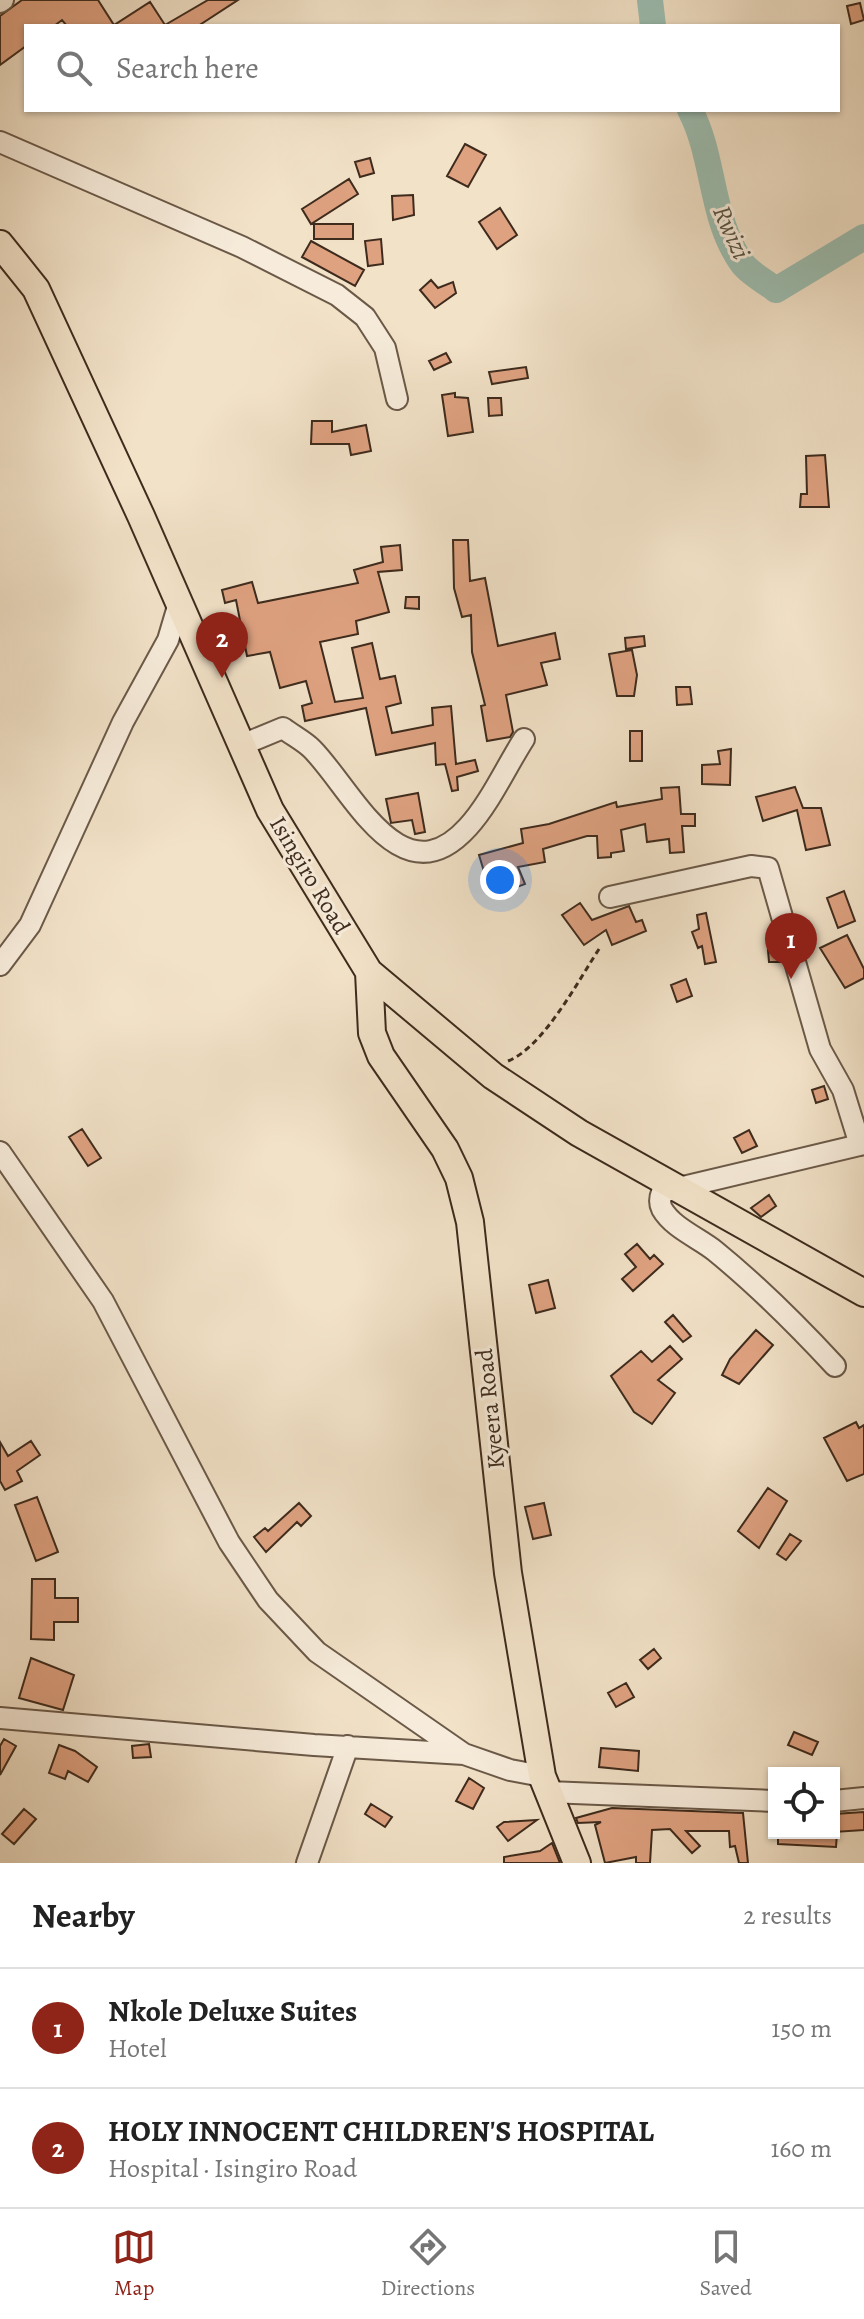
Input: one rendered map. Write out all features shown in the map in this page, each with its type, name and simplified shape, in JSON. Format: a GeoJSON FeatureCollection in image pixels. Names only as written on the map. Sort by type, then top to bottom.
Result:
{"type":"FeatureCollection","features":[{"type":"Feature","properties":{"kind":"main road","name":"Isingiro Road"},"geometry":{"type":"LineString","coordinates":[[0,244],[36,289],[291,847],[369,972],[485,1070],[579,1133],[864,1293]]}},
{"type":"Feature","properties":{"kind":"main road","name":"Kyeera Road"},"geometry":{"type":"LineString","coordinates":[[369,972],[372,1033],[381,1056],[445,1149],[459,1178],[470,1222],[508,1573],[545,1784],[577,1863]]}},
{"type":"Feature","properties":{"kind":"street"},"geometry":{"type":"LineString","coordinates":[[0,142],[242,247],[337,295],[365,317],[385,348],[397,399]]}},
{"type":"Feature","properties":{"kind":"street"},"geometry":{"type":"LineString","coordinates":[[0,965],[30,925],[123,722],[168,640],[179,603]]}},
{"type":"Feature","properties":{"kind":"street"},"geometry":{"type":"LineString","coordinates":[[242,745],[283,728],[312,748],[374,826],[395,846],[415,850],[439,848],[468,828],[524,739]]}},
{"type":"Feature","properties":{"kind":"street"},"geometry":{"type":"LineString","coordinates":[[610,897],[751,866],[768,868],[820,1049],[843,1090],[862,1144],[681,1190],[662,1192],[662,1209],[785,1312],[835,1366]]}},
{"type":"Feature","properties":{"kind":"street"},"geometry":{"type":"LineString","coordinates":[[0,1152],[103,1301],[229,1542],[268,1600],[317,1652],[464,1754]]}},
{"type":"Feature","properties":{"kind":"street"},"geometry":{"type":"LineString","coordinates":[[0,1718],[464,1754],[545,1784],[768,1801]]}},
{"type":"Feature","properties":{"kind":"street"},"geometry":{"type":"LineString","coordinates":[[307,1863],[348,1746]]}},
{"type":"Feature","properties":{"kind":"street"},"geometry":{"type":"LineString","coordinates":[[840,1800],[864,1798]]}},
{"type":"Feature","properties":{"kind":"path"},"geometry":{"type":"LineString","coordinates":[[485,1070],[518,1057],[552,1020],[601,946]]}},
{"type":"Feature","properties":{"kind":"building"},"geometry":{"type":"Polygon","coordinates":[[[22,0],[98,0],[113,24],[65,24],[62,20],[57,24],[24,24],[24,47],[0,65],[0,16],[22,0]]]}},
{"type":"Feature","properties":{"kind":"building"},"geometry":{"type":"Polygon","coordinates":[[[208,0],[238,0],[201,24],[167,24],[208,0]]]}},
{"type":"Feature","properties":{"kind":"building"},"geometry":{"type":"Polygon","coordinates":[[[150,2],[164,24],[116,24],[150,2]]]}},
{"type":"Feature","properties":{"kind":"building"},"geometry":{"type":"Polygon","coordinates":[[[860,3],[864,20],[851,24],[847,6],[860,3]]]}},
{"type":"Feature","properties":{"kind":"building"},"geometry":{"type":"Polygon","coordinates":[[[465,144],[486,155],[468,187],[447,176],[465,144]]]}},
{"type":"Feature","properties":{"kind":"building"},"geometry":{"type":"Polygon","coordinates":[[[370,158],[374,173],[360,177],[355,162],[370,158]]]}},
{"type":"Feature","properties":{"kind":"building"},"geometry":{"type":"Polygon","coordinates":[[[349,179],[358,194],[311,224],[302,209],[349,179]]]}},
{"type":"Feature","properties":{"kind":"building"},"geometry":{"type":"Polygon","coordinates":[[[413,195],[414,215],[393,220],[392,196],[413,195]]]}},
{"type":"Feature","properties":{"kind":"building"},"geometry":{"type":"Polygon","coordinates":[[[500,208],[517,235],[497,249],[479,222],[500,208]]]}},
{"type":"Feature","properties":{"kind":"building"},"geometry":{"type":"Polygon","coordinates":[[[314,224],[353,224],[353,239],[314,239],[314,224]]]}},
{"type":"Feature","properties":{"kind":"building"},"geometry":{"type":"Polygon","coordinates":[[[381,239],[383,264],[368,266],[365,241],[381,239]]]}},
{"type":"Feature","properties":{"kind":"building"},"geometry":{"type":"Polygon","coordinates":[[[311,241],[364,270],[355,286],[302,257],[311,241]]]}},
{"type":"Feature","properties":{"kind":"building"},"geometry":{"type":"Polygon","coordinates":[[[431,280],[438,288],[453,282],[456,293],[435,308],[420,290],[431,280]]]}},
{"type":"Feature","properties":{"kind":"building"},"geometry":{"type":"Polygon","coordinates":[[[446,353],[451,362],[434,370],[429,361],[446,353]]]}},
{"type":"Feature","properties":{"kind":"building"},"geometry":{"type":"Polygon","coordinates":[[[526,367],[528,378],[492,384],[489,372],[526,367]]]}},
{"type":"Feature","properties":{"kind":"building"},"geometry":{"type":"Polygon","coordinates":[[[455,393],[455,397],[468,398],[473,432],[448,436],[442,395],[455,393]]]}},
{"type":"Feature","properties":{"kind":"building"},"geometry":{"type":"Polygon","coordinates":[[[488,398],[501,398],[502,415],[489,416],[488,398]]]}},
{"type":"Feature","properties":{"kind":"building"},"geometry":{"type":"Polygon","coordinates":[[[312,421],[332,421],[332,432],[366,425],[371,451],[351,455],[349,444],[311,444],[312,421]]]}},
{"type":"Feature","properties":{"kind":"building"},"geometry":{"type":"Polygon","coordinates":[[[825,455],[829,507],[800,507],[801,494],[807,494],[806,456],[825,455]]]}},
{"type":"Feature","properties":{"kind":"building"},"geometry":{"type":"Polygon","coordinates":[[[453,540],[468,540],[470,581],[485,578],[498,646],[555,633],[560,659],[541,663],[547,685],[506,695],[513,732],[510,737],[487,741],[481,706],[485,705],[472,652],[471,615],[462,617],[454,588],[453,540]]]}},
{"type":"Feature","properties":{"kind":"building"},"geometry":{"type":"Polygon","coordinates":[[[400,545],[402,570],[378,572],[389,612],[356,621],[358,634],[320,642],[335,702],[363,698],[352,648],[372,643],[380,679],[395,676],[401,703],[386,707],[392,733],[433,725],[432,708],[451,706],[456,764],[475,760],[478,771],[457,777],[458,790],[452,791],[445,764],[436,765],[435,743],[376,755],[366,708],[305,721],[302,706],[312,703],[306,681],[280,688],[270,652],[247,656],[236,600],[225,603],[222,590],[252,582],[258,603],[358,583],[354,570],[383,562],[381,547],[400,545]]]}},
{"type":"Feature","properties":{"kind":"building"},"geometry":{"type":"Polygon","coordinates":[[[406,597],[419,597],[419,609],[405,608],[406,597]]]}},
{"type":"Feature","properties":{"kind":"building"},"geometry":{"type":"Polygon","coordinates":[[[644,636],[645,646],[626,649],[625,638],[644,636]]]}},
{"type":"Feature","properties":{"kind":"building"},"geometry":{"type":"Polygon","coordinates":[[[632,650],[637,675],[634,696],[617,696],[609,654],[632,650]]]}},
{"type":"Feature","properties":{"kind":"building"},"geometry":{"type":"Polygon","coordinates":[[[676,687],[690,687],[692,704],[677,705],[676,687]]]}},
{"type":"Feature","properties":{"kind":"building"},"geometry":{"type":"Polygon","coordinates":[[[630,731],[642,731],[642,761],[630,761],[630,731]]]}},
{"type":"Feature","properties":{"kind":"building"},"geometry":{"type":"Polygon","coordinates":[[[731,749],[730,785],[702,784],[702,765],[720,764],[718,751],[731,749]]]}},
{"type":"Feature","properties":{"kind":"building"},"geometry":{"type":"Polygon","coordinates":[[[679,787],[681,814],[695,814],[695,826],[682,826],[684,852],[670,853],[669,839],[647,842],[645,824],[621,830],[624,851],[611,853],[611,857],[598,858],[597,836],[587,836],[543,849],[545,862],[518,867],[525,884],[496,895],[490,877],[486,878],[479,855],[523,843],[521,829],[549,824],[616,802],[617,807],[662,799],[661,788],[679,787]]]}},
{"type":"Feature","properties":{"kind":"building"},"geometry":{"type":"Polygon","coordinates":[[[795,787],[803,808],[821,808],[830,845],[806,850],[797,810],[763,821],[756,797],[795,787]]]}},
{"type":"Feature","properties":{"kind":"building"},"geometry":{"type":"Polygon","coordinates":[[[418,793],[425,832],[415,834],[412,820],[391,823],[386,799],[418,793]]]}},
{"type":"Feature","properties":{"kind":"building"},"geometry":{"type":"Polygon","coordinates":[[[844,891],[855,921],[838,928],[827,898],[844,891]]]}},
{"type":"Feature","properties":{"kind":"building"},"geometry":{"type":"Polygon","coordinates":[[[580,903],[592,920],[629,906],[636,922],[642,920],[646,931],[612,945],[606,930],[584,945],[562,915],[580,903]]]}},
{"type":"Feature","properties":{"kind":"building"},"geometry":{"type":"Polygon","coordinates":[[[706,913],[716,962],[705,964],[702,946],[698,948],[692,932],[699,929],[697,915],[706,913]]]}},
{"type":"Feature","properties":{"kind":"building"},"geometry":{"type":"Polygon","coordinates":[[[847,935],[864,969],[864,978],[845,988],[820,948],[847,935]]]}},
{"type":"Feature","properties":{"kind":"building"},"geometry":{"type":"Polygon","coordinates":[[[768,950],[778,950],[780,962],[769,962],[768,950]]]}},
{"type":"Feature","properties":{"kind":"building"},"geometry":{"type":"Polygon","coordinates":[[[686,979],[692,996],[677,1002],[671,985],[686,979]]]}},
{"type":"Feature","properties":{"kind":"building"},"geometry":{"type":"Polygon","coordinates":[[[824,1086],[828,1099],[816,1103],[812,1090],[824,1086]]]}},
{"type":"Feature","properties":{"kind":"building"},"geometry":{"type":"Polygon","coordinates":[[[82,1129],[101,1158],[88,1166],[69,1137],[82,1129]]]}},
{"type":"Feature","properties":{"kind":"building"},"geometry":{"type":"Polygon","coordinates":[[[749,1130],[757,1146],[742,1153],[734,1138],[749,1130]]]}},
{"type":"Feature","properties":{"kind":"building"},"geometry":{"type":"Polygon","coordinates":[[[769,1195],[776,1206],[761,1217],[751,1208],[769,1195]]]}},
{"type":"Feature","properties":{"kind":"building"},"geometry":{"type":"Polygon","coordinates":[[[637,1244],[650,1259],[654,1255],[663,1264],[633,1291],[622,1279],[636,1267],[625,1254],[637,1244]]]}},
{"type":"Feature","properties":{"kind":"building"},"geometry":{"type":"Polygon","coordinates":[[[548,1280],[555,1308],[536,1313],[529,1285],[548,1280]]]}},
{"type":"Feature","properties":{"kind":"building"},"geometry":{"type":"Polygon","coordinates":[[[673,1315],[691,1336],[683,1342],[665,1322],[673,1315]]]}},
{"type":"Feature","properties":{"kind":"building"},"geometry":{"type":"Polygon","coordinates":[[[756,1330],[773,1345],[739,1384],[722,1375],[730,1359],[756,1330]]]}},
{"type":"Feature","properties":{"kind":"building"},"geometry":{"type":"Polygon","coordinates":[[[670,1346],[682,1359],[658,1380],[675,1393],[652,1424],[634,1412],[611,1376],[641,1351],[652,1362],[670,1346]]]}},
{"type":"Feature","properties":{"kind":"building"},"geometry":{"type":"Polygon","coordinates":[[[856,1422],[859,1428],[864,1425],[864,1474],[847,1481],[824,1438],[856,1422]]]}},
{"type":"Feature","properties":{"kind":"building"},"geometry":{"type":"Polygon","coordinates":[[[31,1441],[40,1455],[17,1471],[22,1481],[5,1490],[0,1481],[0,1442],[8,1456],[31,1441]]]}},
{"type":"Feature","properties":{"kind":"building"},"geometry":{"type":"Polygon","coordinates":[[[768,1488],[787,1501],[759,1548],[738,1531],[768,1488]]]}},
{"type":"Feature","properties":{"kind":"building"},"geometry":{"type":"Polygon","coordinates":[[[37,1497],[58,1552],[36,1561],[15,1505],[37,1497]]]}},
{"type":"Feature","properties":{"kind":"building"},"geometry":{"type":"Polygon","coordinates":[[[299,1503],[311,1516],[301,1526],[297,1522],[266,1552],[254,1537],[265,1528],[268,1531],[299,1503]]]}},
{"type":"Feature","properties":{"kind":"building"},"geometry":{"type":"Polygon","coordinates":[[[544,1503],[551,1535],[533,1539],[525,1507],[544,1503]]]}},
{"type":"Feature","properties":{"kind":"building"},"geometry":{"type":"Polygon","coordinates":[[[790,1534],[801,1541],[786,1560],[777,1554],[790,1534]]]}},
{"type":"Feature","properties":{"kind":"building"},"geometry":{"type":"Polygon","coordinates":[[[32,1579],[55,1579],[55,1598],[78,1598],[78,1622],[54,1622],[54,1640],[31,1639],[32,1579]]]}},
{"type":"Feature","properties":{"kind":"building"},"geometry":{"type":"Polygon","coordinates":[[[654,1649],[661,1658],[648,1669],[640,1660],[654,1649]]]}},
{"type":"Feature","properties":{"kind":"building"},"geometry":{"type":"Polygon","coordinates":[[[31,1658],[74,1675],[63,1710],[19,1698],[31,1658]]]}},
{"type":"Feature","properties":{"kind":"building"},"geometry":{"type":"Polygon","coordinates":[[[626,1683],[634,1697],[616,1707],[608,1693],[626,1683]]]}},
{"type":"Feature","properties":{"kind":"building"},"geometry":{"type":"Polygon","coordinates":[[[794,1732],[818,1742],[812,1755],[788,1745],[794,1732]]]}},
{"type":"Feature","properties":{"kind":"building"},"geometry":{"type":"Polygon","coordinates":[[[4,1739],[16,1746],[0,1775],[0,1746],[4,1739]]]}},
{"type":"Feature","properties":{"kind":"building"},"geometry":{"type":"Polygon","coordinates":[[[149,1744],[151,1757],[133,1758],[132,1746],[149,1744]]]}},
{"type":"Feature","properties":{"kind":"building"},"geometry":{"type":"Polygon","coordinates":[[[59,1745],[75,1751],[97,1767],[88,1782],[68,1771],[65,1779],[49,1773],[59,1745]]]}},
{"type":"Feature","properties":{"kind":"building"},"geometry":{"type":"Polygon","coordinates":[[[601,1748],[639,1751],[638,1771],[599,1767],[601,1748]]]}},
{"type":"Feature","properties":{"kind":"building"},"geometry":{"type":"Polygon","coordinates":[[[469,1778],[484,1788],[473,1809],[456,1801],[469,1778]]]}},
{"type":"Feature","properties":{"kind":"building"},"geometry":{"type":"Polygon","coordinates":[[[371,1804],[392,1817],[385,1827],[365,1814],[371,1804]]]}},
{"type":"Feature","properties":{"kind":"building"},"geometry":{"type":"Polygon","coordinates":[[[612,1808],[743,1813],[748,1863],[739,1863],[735,1846],[730,1847],[729,1831],[686,1831],[700,1846],[692,1853],[670,1829],[652,1830],[650,1863],[636,1863],[636,1857],[605,1863],[595,1825],[601,1822],[578,1823],[576,1818],[612,1808]]]}},
{"type":"Feature","properties":{"kind":"building"},"geometry":{"type":"Polygon","coordinates":[[[24,1809],[36,1819],[14,1844],[2,1834],[24,1809]]]}},
{"type":"Feature","properties":{"kind":"building"},"geometry":{"type":"Polygon","coordinates":[[[864,1812],[864,1830],[840,1832],[840,1814],[864,1812]]]}},
{"type":"Feature","properties":{"kind":"building"},"geometry":{"type":"Polygon","coordinates":[[[537,1820],[508,1841],[497,1827],[504,1822],[537,1820]]]}},
{"type":"Feature","properties":{"kind":"building"},"geometry":{"type":"Polygon","coordinates":[[[778,1839],[837,1839],[836,1847],[778,1844],[778,1839]]]}},
{"type":"Feature","properties":{"kind":"building"},"geometry":{"type":"Polygon","coordinates":[[[552,1843],[560,1863],[504,1863],[504,1857],[540,1851],[552,1843]]]}},
{"type":"Feature","properties":{"kind":"waterway","name":"Rwizi"},"geometry":{"type":"LineString","coordinates":[[650,0],[653,24]]}},
{"type":"Feature","properties":{"kind":"waterway","name":"Rwizi"},"geometry":{"type":"LineString","coordinates":[[691,112],[732,246],[742,263],[776,290],[864,237]]}},
{"type":"Feature","properties":{"kind":"place","name":"HOLY INNOCENT CHILDREN'S HOSPITAL"},"geometry":{"type":"Point","coordinates":[222,678]}},
{"type":"Feature","properties":{"kind":"place","name":"Nkole Deluxe Suites"},"geometry":{"type":"Point","coordinates":[791,979]}}]}
